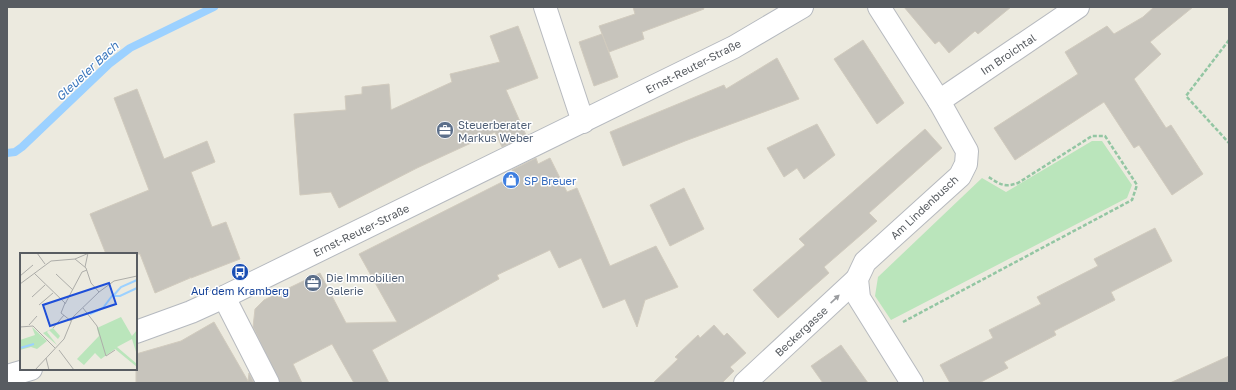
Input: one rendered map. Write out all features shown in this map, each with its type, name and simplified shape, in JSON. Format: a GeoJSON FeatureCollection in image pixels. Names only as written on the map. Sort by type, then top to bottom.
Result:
{"type":"FeatureCollection","features":[{"type":"Feature","properties":{"kind":"street"},"geometry":{"type":"LineString","coordinates":[[545,7],[583,122]]}},
{"type":"Feature","properties":{"kind":"street","name":"Ernst-Reuter-Straße"},"geometry":{"type":"LineString","coordinates":[[137,332],[191,312],[224,297],[583,122],[734,47],[802,7]]}},
{"type":"Feature","properties":{"kind":"street"},"geometry":{"type":"LineString","coordinates":[[879,7],[939,101],[967,151],[966,164]]}},
{"type":"Feature","properties":{"kind":"street","name":"Im Broichtal"},"geometry":{"type":"LineString","coordinates":[[939,101],[1078,7]]}},
{"type":"Feature","properties":{"kind":"street","name":"Am Lindenbusch"},"geometry":{"type":"LineString","coordinates":[[857,279],[865,262],[960,176],[966,164]]}},
{"type":"Feature","properties":{"kind":"street"},"geometry":{"type":"LineString","coordinates":[[857,279],[859,298],[912,383]]}},
{"type":"Feature","properties":{"kind":"street","name":"Beckergasse"},"geometry":{"type":"LineString","coordinates":[[745,383],[857,279]]}},
{"type":"Feature","properties":{"kind":"street"},"geometry":{"type":"LineString","coordinates":[[224,297],[268,383]]}},
{"type":"Feature","properties":{"kind":"street"},"geometry":{"type":"LineString","coordinates":[[7,376],[28,370]]}},
{"type":"Feature","properties":{"kind":"path"},"geometry":{"type":"LineString","coordinates":[[1229,40],[1186,96],[1229,143]]}},
{"type":"Feature","properties":{"kind":"path"},"geometry":{"type":"LineString","coordinates":[[881,333],[1132,200],[1137,185],[1105,136],[1092,136],[1018,183],[1009,186],[1001,185],[966,164]]}},
{"type":"Feature","properties":{"kind":"green space"},"geometry":{"type":"Polygon","coordinates":[[[1092,141],[1102,141],[1132,185],[1127,198],[891,320],[875,296],[878,277],[982,178],[1006,192],[1092,141]]]}},
{"type":"Feature","properties":{"kind":"building"},"geometry":{"type":"Polygon","coordinates":[[[633,7],[703,7],[704,9],[642,32],[644,39],[609,52],[599,26],[635,14],[633,7]]]}},
{"type":"Feature","properties":{"kind":"building"},"geometry":{"type":"Polygon","coordinates":[[[904,7],[1011,7],[978,34],[975,31],[949,53],[939,41],[935,44],[904,7]]]}},
{"type":"Feature","properties":{"kind":"building"},"geometry":{"type":"Polygon","coordinates":[[[1154,7],[1193,7],[1150,42],[1161,54],[1134,79],[1166,128],[1171,125],[1203,174],[1172,195],[1139,145],[1134,148],[1104,102],[1015,160],[994,128],[1078,74],[1065,52],[1107,26],[1114,34],[1143,17],[1154,7]]]}},
{"type":"Feature","properties":{"kind":"building"},"geometry":{"type":"Polygon","coordinates":[[[518,26],[538,78],[506,90],[526,135],[502,147],[495,132],[417,168],[339,208],[331,192],[300,195],[294,114],[346,110],[345,96],[362,94],[362,87],[389,84],[391,110],[452,82],[450,74],[500,62],[490,36],[518,26]]]}},
{"type":"Feature","properties":{"kind":"building"},"geometry":{"type":"Polygon","coordinates":[[[602,34],[618,77],[594,86],[579,42],[602,34]]]}},
{"type":"Feature","properties":{"kind":"building"},"geometry":{"type":"Polygon","coordinates":[[[863,40],[904,103],[877,124],[834,59],[863,40]]]}},
{"type":"Feature","properties":{"kind":"building"},"geometry":{"type":"Polygon","coordinates":[[[777,58],[799,99],[685,141],[623,166],[610,132],[724,85],[726,89],[777,58]]]}},
{"type":"Feature","properties":{"kind":"building"},"geometry":{"type":"Polygon","coordinates":[[[137,89],[164,159],[207,141],[215,162],[191,172],[212,227],[226,222],[240,259],[191,278],[189,277],[190,278],[155,293],[140,254],[106,253],[90,214],[149,190],[114,98],[137,89]]]}},
{"type":"Feature","properties":{"kind":"building"},"geometry":{"type":"Polygon","coordinates":[[[817,124],[835,155],[804,179],[797,168],[784,177],[767,148],[817,124]]]}},
{"type":"Feature","properties":{"kind":"building"},"geometry":{"type":"Polygon","coordinates":[[[925,129],[942,148],[869,213],[877,221],[824,267],[829,273],[778,318],[753,290],[805,245],[799,239],[925,129]]]}},
{"type":"Feature","properties":{"kind":"building"},"geometry":{"type":"Polygon","coordinates":[[[536,158],[538,164],[550,158],[567,192],[577,188],[610,266],[656,246],[678,287],[645,300],[637,327],[625,299],[603,308],[581,258],[559,268],[550,250],[497,275],[499,279],[372,350],[389,383],[354,383],[332,344],[293,364],[302,383],[280,383],[253,327],[255,309],[264,300],[320,273],[346,323],[397,322],[359,254],[514,176],[512,170],[536,158]]]}},
{"type":"Feature","properties":{"kind":"building"},"geometry":{"type":"Polygon","coordinates":[[[684,188],[704,229],[670,246],[650,205],[684,188]]]}},
{"type":"Feature","properties":{"kind":"building"},"geometry":{"type":"Polygon","coordinates":[[[1155,228],[1172,261],[1111,292],[1115,300],[1054,331],[1056,335],[1004,362],[1008,368],[979,383],[950,383],[940,365],[993,338],[989,330],[1041,304],[1037,297],[1098,266],[1094,259],[1155,228]]]}},
{"type":"Feature","properties":{"kind":"building"},"geometry":{"type":"Polygon","coordinates":[[[214,322],[248,381],[249,373],[254,383],[136,383],[137,354],[181,341],[214,322]]]}},
{"type":"Feature","properties":{"kind":"building"},"geometry":{"type":"Polygon","coordinates":[[[714,325],[724,336],[727,333],[746,353],[730,367],[734,371],[722,383],[653,383],[678,359],[675,357],[698,335],[700,338],[714,325]]]}},
{"type":"Feature","properties":{"kind":"building"},"geometry":{"type":"Polygon","coordinates":[[[841,345],[868,383],[823,383],[811,366],[841,345]]]}},
{"type":"Feature","properties":{"kind":"building"},"geometry":{"type":"Polygon","coordinates":[[[1229,356],[1229,383],[1170,383],[1229,356]]]}},
{"type":"Feature","properties":{"kind":"waterway","name":"Gleueler Bach"},"geometry":{"type":"LineString","coordinates":[[7,153],[15,152],[22,147],[109,64],[130,48],[214,7]]}},
{"type":"Feature","properties":{"kind":"place","name":"Steuerberater Markus Weber"},"geometry":{"type":"Point","coordinates":[445,130]}},
{"type":"Feature","properties":{"kind":"place","name":"SP Breuer"},"geometry":{"type":"Point","coordinates":[511,180]}},
{"type":"Feature","properties":{"kind":"place","name":"Auf dem Kramberg"},"geometry":{"type":"Point","coordinates":[240,272]}},
{"type":"Feature","properties":{"kind":"place","name":"Die Immobilien Galerie"},"geometry":{"type":"Point","coordinates":[313,283]}}]}
